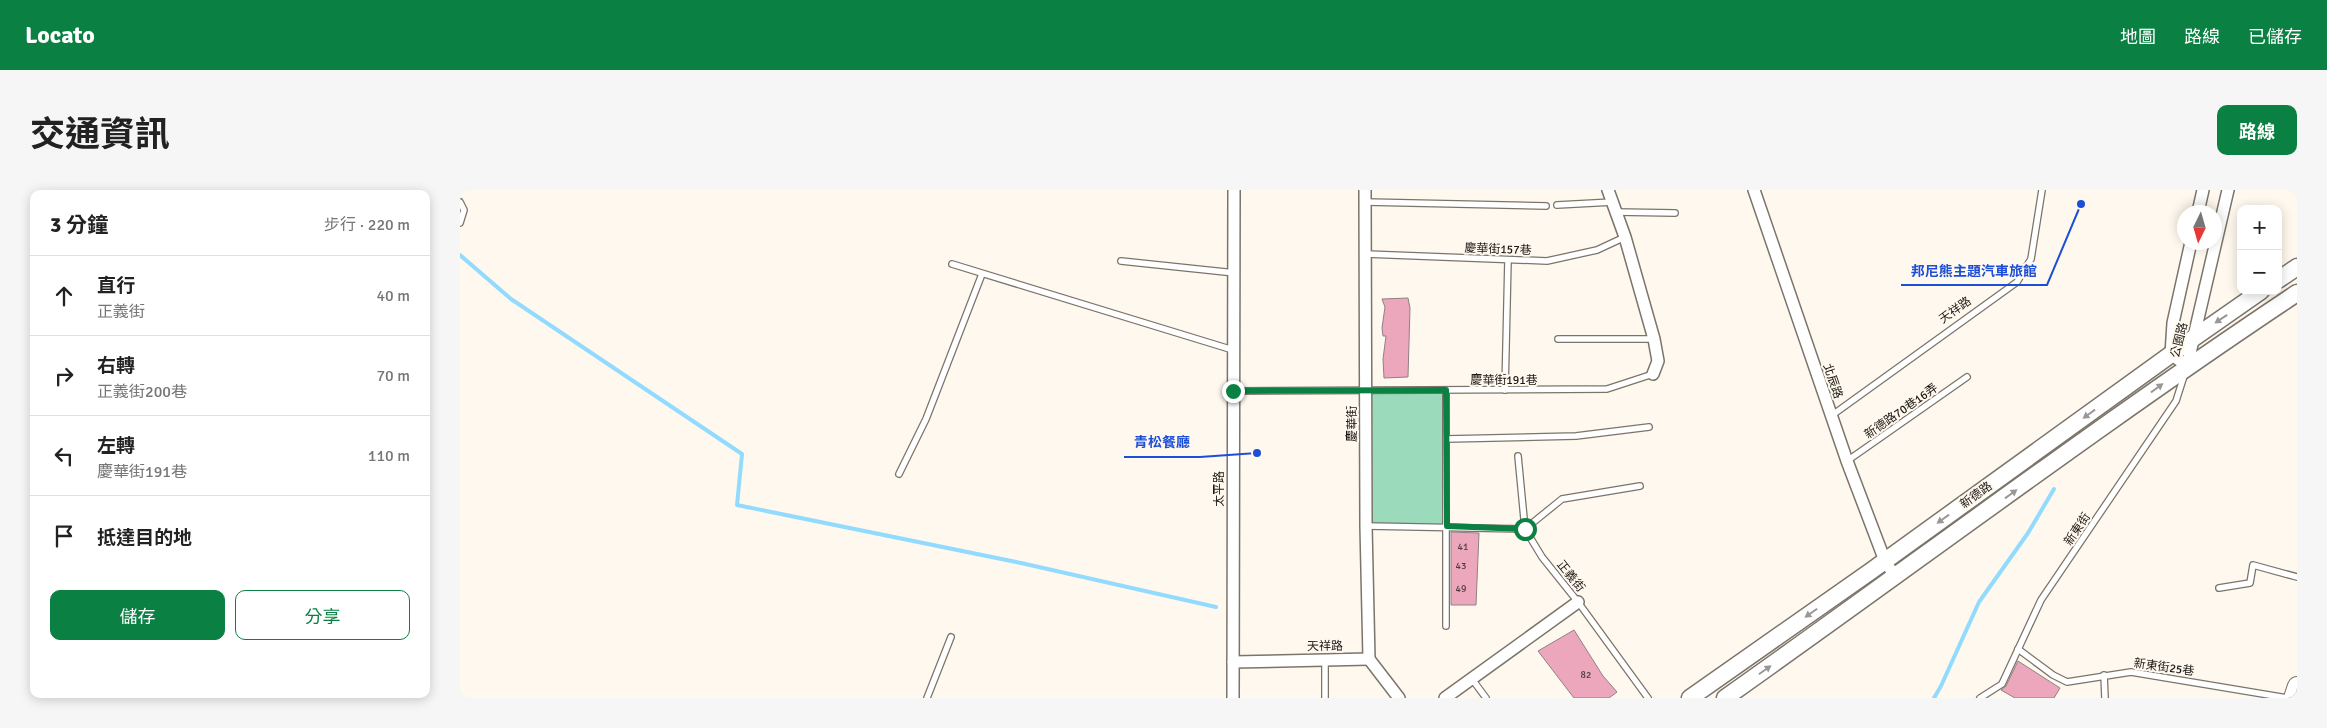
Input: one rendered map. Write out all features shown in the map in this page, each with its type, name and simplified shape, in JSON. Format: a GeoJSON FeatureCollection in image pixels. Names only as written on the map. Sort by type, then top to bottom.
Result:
{"type":"FeatureCollection","features":[{"type":"Feature","properties":{"kind":"main road"},"geometry":{"type":"LineString","coordinates":[[2282,277],[2297,267]]}},
{"type":"Feature","properties":{"kind":"main road","name":"新德路"},"geometry":{"type":"LineString","coordinates":[[1725,698],[1896,578],[2187,366],[2297,293]]}},
{"type":"Feature","properties":{"kind":"main road","name":"新德路"},"geometry":{"type":"LineString","coordinates":[[1690,698],[1885,561],[2255,295]]}},
{"type":"Feature","properties":{"kind":"main road"},"geometry":{"type":"LineString","coordinates":[[2293,698],[2297,686]]}},
{"type":"Feature","properties":{"kind":"street","name":"太平路"},"geometry":{"type":"LineString","coordinates":[[1233,698],[1234,190]]}},
{"type":"Feature","properties":{"kind":"street","name":"慶華街"},"geometry":{"type":"LineString","coordinates":[[1365,190],[1366,526],[1369,658]]}},
{"type":"Feature","properties":{"kind":"street"},"geometry":{"type":"LineString","coordinates":[[1608,190],[1625,237],[1654,339],[1658,361],[1653,374]]}},
{"type":"Feature","properties":{"kind":"street","name":"北辰路"},"geometry":{"type":"LineString","coordinates":[[1754,190],[1830,417],[1885,561],[1896,578]]}},
{"type":"Feature","properties":{"kind":"street"},"geometry":{"type":"LineString","coordinates":[[2200,205],[2203,190]]}},
{"type":"Feature","properties":{"kind":"street","name":"公園路"},"geometry":{"type":"LineString","coordinates":[[2189,250],[2173,323],[2171,354],[2187,366],[2228,190]]}},
{"type":"Feature","properties":{"kind":"street"},"geometry":{"type":"LineString","coordinates":[[1445,698],[1578,602]]}},
{"type":"Feature","properties":{"kind":"street"},"geometry":{"type":"LineString","coordinates":[[1369,658],[1398,698]]}},
{"type":"Feature","properties":{"kind":"street","name":"天祥路"},"geometry":{"type":"LineString","coordinates":[[1233,662],[1369,658]]}},
{"type":"Feature","properties":{"kind":"lane","name":"天祥路"},"geometry":{"type":"LineString","coordinates":[[1830,417],[2017,282],[2031,259],[2042,190]]}},
{"type":"Feature","properties":{"kind":"lane"},"geometry":{"type":"LineString","coordinates":[[460,202],[464,210],[460,223]]}},
{"type":"Feature","properties":{"kind":"lane"},"geometry":{"type":"LineString","coordinates":[[1365,202],[1546,206]]}},
{"type":"Feature","properties":{"kind":"lane"},"geometry":{"type":"LineString","coordinates":[[1556,205],[1614,207],[1675,213]]}},
{"type":"Feature","properties":{"kind":"lane","name":"慶華街157巷"},"geometry":{"type":"LineString","coordinates":[[1366,254],[1547,261],[1597,250],[1625,237]]}},
{"type":"Feature","properties":{"kind":"lane"},"geometry":{"type":"LineString","coordinates":[[1506,390],[1508,260]]}},
{"type":"Feature","properties":{"kind":"lane"},"geometry":{"type":"LineString","coordinates":[[1121,261],[1235,272]]}},
{"type":"Feature","properties":{"kind":"lane"},"geometry":{"type":"LineString","coordinates":[[952,264],[1233,350]]}},
{"type":"Feature","properties":{"kind":"lane"},"geometry":{"type":"LineString","coordinates":[[899,474],[926,419],[982,274]]}},
{"type":"Feature","properties":{"kind":"lane"},"geometry":{"type":"LineString","coordinates":[[1558,340],[1654,339]]}},
{"type":"Feature","properties":{"kind":"lane","name":"新東街"},"geometry":{"type":"LineString","coordinates":[[1980,698],[2002,684],[2041,600],[2176,401],[2187,366]]}},
{"type":"Feature","properties":{"kind":"lane","name":"慶華街191巷"},"geometry":{"type":"LineString","coordinates":[[1233,391],[1607,389],[1653,374]]}},
{"type":"Feature","properties":{"kind":"lane","name":"新德路70巷16弄"},"geometry":{"type":"LineString","coordinates":[[1847,461],[1967,377]]}},
{"type":"Feature","properties":{"kind":"lane"},"geometry":{"type":"LineString","coordinates":[[1446,390],[1446,626]]}},
{"type":"Feature","properties":{"kind":"lane"},"geometry":{"type":"LineString","coordinates":[[1446,439],[1576,436],[1649,427]]}},
{"type":"Feature","properties":{"kind":"lane"},"geometry":{"type":"LineString","coordinates":[[1518,456],[1523,490],[1525,529]]}},
{"type":"Feature","properties":{"kind":"lane"},"geometry":{"type":"LineString","coordinates":[[1366,526],[1447,526],[1525,529],[1562,499],[1640,486]]}},
{"type":"Feature","properties":{"kind":"lane","name":"正義街"},"geometry":{"type":"LineString","coordinates":[[1525,529],[1542,557],[1578,602],[1648,698]]}},
{"type":"Feature","properties":{"kind":"lane"},"geometry":{"type":"LineString","coordinates":[[2219,588],[2250,583],[2253,565],[2297,577]]}},
{"type":"Feature","properties":{"kind":"lane"},"geometry":{"type":"LineString","coordinates":[[927,698],[951,637]]}},
{"type":"Feature","properties":{"kind":"lane","name":"新東街25巷"},"geometry":{"type":"LineString","coordinates":[[2018,649],[2053,675],[2067,682],[2131,672],[2287,698]]}},
{"type":"Feature","properties":{"kind":"lane"},"geometry":{"type":"LineString","coordinates":[[1325,660],[1325,698]]}},
{"type":"Feature","properties":{"kind":"lane"},"geometry":{"type":"LineString","coordinates":[[2104,675],[2104,698]]}},
{"type":"Feature","properties":{"kind":"lane"},"geometry":{"type":"LineString","coordinates":[[1472,679],[1486,698]]}},
{"type":"Feature","properties":{"kind":"green space"},"geometry":{"type":"Polygon","coordinates":[[[1446,390],[1447,526],[1366,526],[1366,391],[1446,390]]]}},
{"type":"Feature","properties":{"kind":"building"},"geometry":{"type":"Polygon","coordinates":[[[1408,298],[1410,308],[1408,377],[1384,378],[1383,359],[1386,336],[1383,336],[1382,328],[1385,307],[1382,299],[1408,298]]]}},
{"type":"Feature","properties":{"kind":"building"},"geometry":{"type":"Polygon","coordinates":[[[1451,532],[1479,533],[1476,605],[1451,605],[1451,532]]]}},
{"type":"Feature","properties":{"kind":"building"},"geometry":{"type":"Polygon","coordinates":[[[1574,630],[1603,676],[1617,692],[1609,698],[1574,698],[1538,651],[1574,630]]]}},
{"type":"Feature","properties":{"kind":"building"},"geometry":{"type":"Polygon","coordinates":[[[2018,661],[2060,688],[2054,698],[2015,698],[2001,690],[2006,686],[2018,661]]]}},
{"type":"Feature","properties":{"kind":"waterway"},"geometry":{"type":"LineString","coordinates":[[460,255],[511,299],[742,454],[737,505],[1021,563],[1216,607]]}},
{"type":"Feature","properties":{"kind":"waterway"},"geometry":{"type":"LineString","coordinates":[[1934,698],[1979,602],[2028,533],[2054,489]]}},
{"type":"Feature","properties":{"kind":"place","name":"邦尼熊主題汽車旅館"},"geometry":{"type":"Point","coordinates":[2081,204]}},
{"type":"Feature","properties":{"kind":"place","name":"青松餐廳"},"geometry":{"type":"Point","coordinates":[1257,453]}},
{"type":"Feature","properties":{"kind":"route"},"geometry":{"type":"LineString","coordinates":[[1233,391],[1446,390],[1447,526],[1525,529]]}}]}
